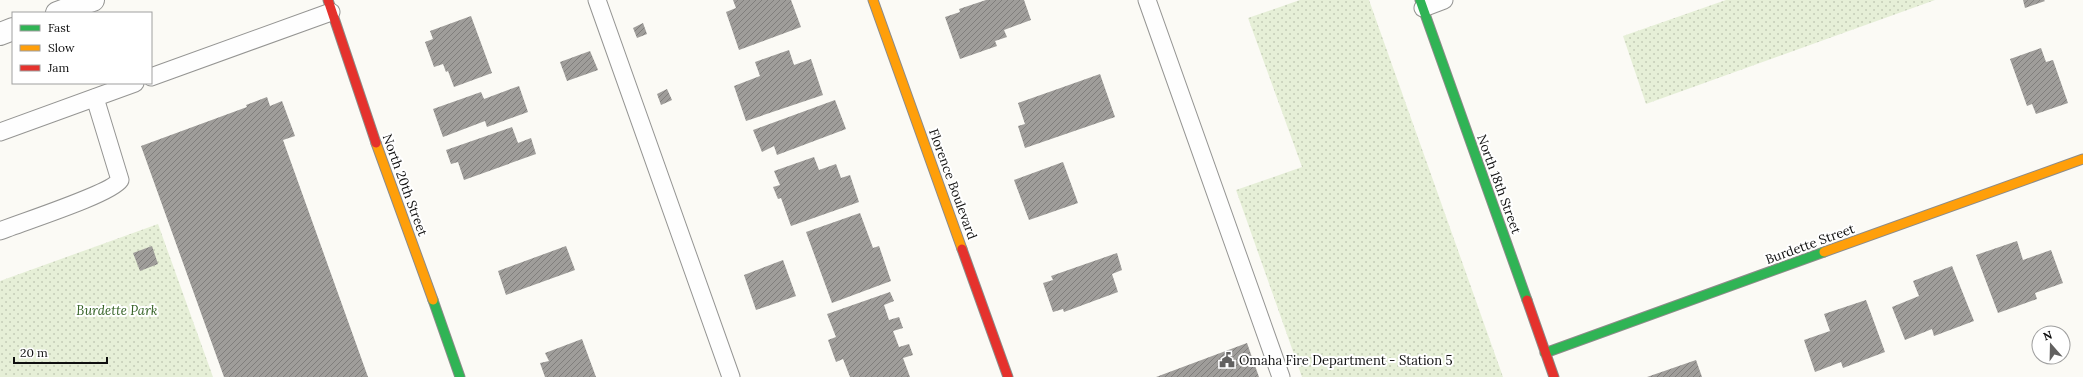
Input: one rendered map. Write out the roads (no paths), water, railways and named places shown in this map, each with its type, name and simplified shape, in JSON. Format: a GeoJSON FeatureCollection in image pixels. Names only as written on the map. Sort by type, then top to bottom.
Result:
{"type":"FeatureCollection","features":[{"type":"Feature","properties":{"kind":"street"},"geometry":{"type":"LineString","coordinates":[[60,12],[94,0]]}},
{"type":"Feature","properties":{"kind":"street","name":"Florence Boulevard"},"geometry":{"type":"LineString","coordinates":[[873,0],[1008,377]]}},
{"type":"Feature","properties":{"kind":"street","name":"North 18th Street"},"geometry":{"type":"LineString","coordinates":[[1422,4],[1554,377]]}},
{"type":"Feature","properties":{"kind":"street","name":"North 20th Street"},"geometry":{"type":"LineString","coordinates":[[330,6],[352,76],[460,377]]}},
{"type":"Feature","properties":{"kind":"street"},"geometry":{"type":"LineString","coordinates":[[0,34],[12,29]]}},
{"type":"Feature","properties":{"kind":"street","name":"Burdette Street"},"geometry":{"type":"LineString","coordinates":[[1545,353],[2083,159]]}},
{"type":"Feature","properties":{"kind":"lane"},"geometry":{"type":"LineString","coordinates":[[597,0],[731,377]]}},
{"type":"Feature","properties":{"kind":"lane"},"geometry":{"type":"LineString","coordinates":[[1147,0],[1281,377]]}},
{"type":"Feature","properties":{"kind":"lane"},"geometry":{"type":"LineString","coordinates":[[1422,4],[1444,0]]}},
{"type":"Feature","properties":{"kind":"lane"},"geometry":{"type":"LineString","coordinates":[[152,77],[330,6]]}},
{"type":"Feature","properties":{"kind":"lane"},"geometry":{"type":"LineString","coordinates":[[0,132],[132,84]]}},
{"type":"Feature","properties":{"kind":"lane"},"geometry":{"type":"LineString","coordinates":[[0,230],[96,195],[117,185],[120,180],[94,98]]}},
{"type":"Feature","properties":{"kind":"place","name":"Omaha Fire Department - Station 5"},"geometry":{"type":"Point","coordinates":[1227,360]}},
{"type":"Feature","properties":{"kind":"park label","name":"Burdette Park"},"geometry":{"type":"Point","coordinates":[117,310]}}]}
